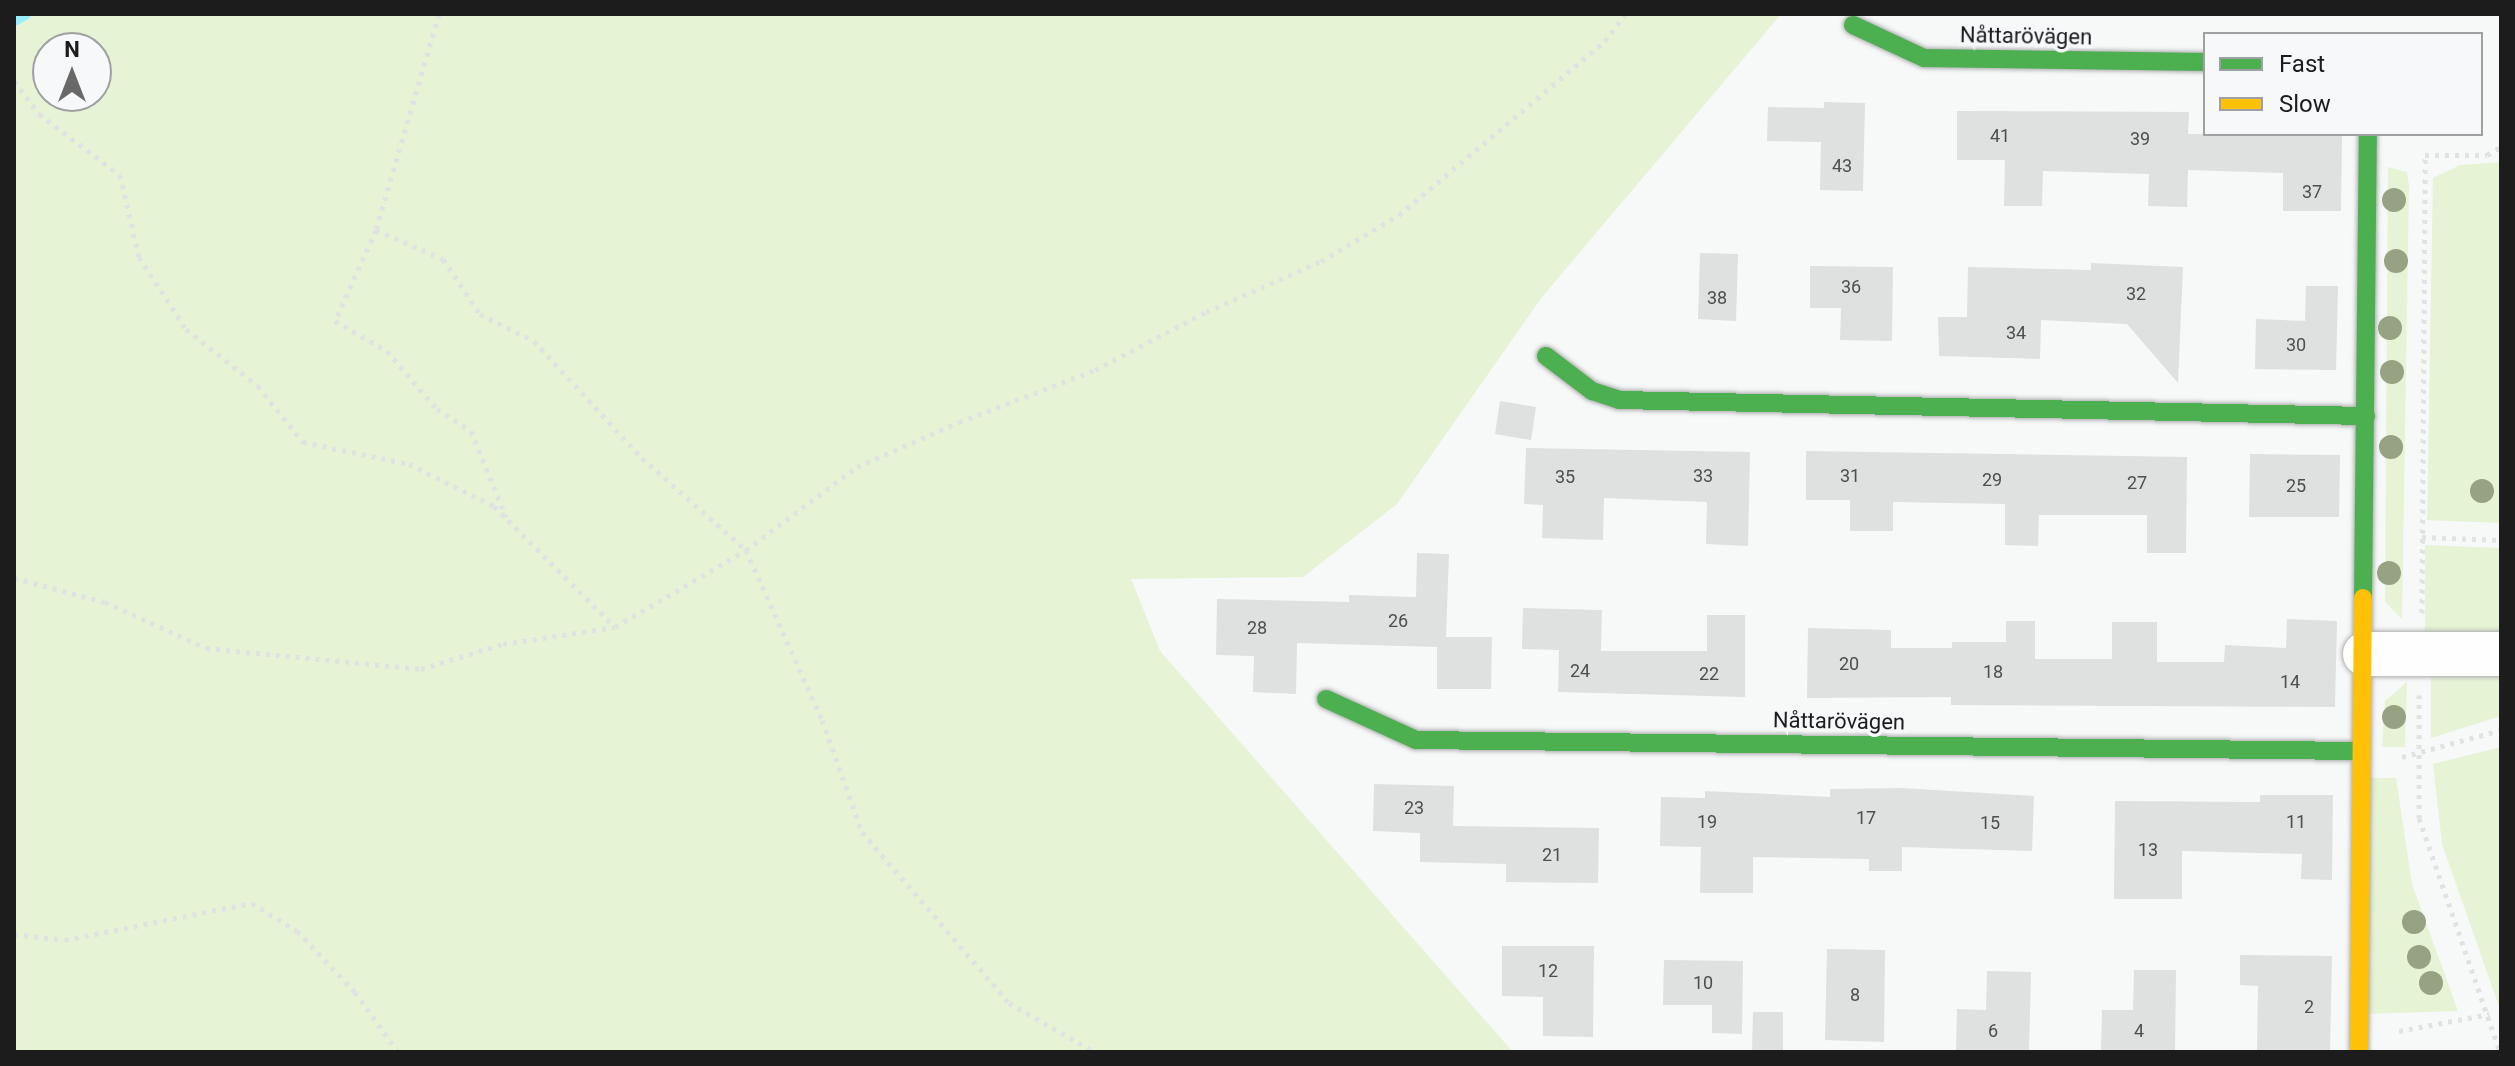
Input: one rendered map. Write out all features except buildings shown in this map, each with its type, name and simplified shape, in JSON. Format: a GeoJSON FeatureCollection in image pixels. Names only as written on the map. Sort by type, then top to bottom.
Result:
{"type":"FeatureCollection","features":[{"type":"Feature","properties":{"kind":"street","name":"Nåttarövägen"},"geometry":{"type":"LineString","coordinates":[[1853,25],[1924,58],[2203,62]]}},
{"type":"Feature","properties":{"kind":"street"},"geometry":{"type":"LineString","coordinates":[[2360,1046],[2368,136]]}},
{"type":"Feature","properties":{"kind":"street"},"geometry":{"type":"LineString","coordinates":[[1546,356],[1592,391],[1619,400],[1780,408],[2366,416]]}},
{"type":"Feature","properties":{"kind":"street"},"geometry":{"type":"LineString","coordinates":[[2365,654],[2501,654]]}},
{"type":"Feature","properties":{"kind":"street","name":"Nåttarövägen"},"geometry":{"type":"LineString","coordinates":[[1326,699],[1416,740],[2361,755]]}},
{"type":"Feature","properties":{"kind":"path"},"geometry":{"type":"LineString","coordinates":[[439,14],[376,230],[335,321],[387,351],[437,409],[471,431],[498,487],[506,519]]}},
{"type":"Feature","properties":{"kind":"path"},"geometry":{"type":"LineString","coordinates":[[14,578],[105,602],[206,648],[421,669],[503,644],[615,627],[746,550],[857,467],[1095,370],[1206,312],[1321,261],[1399,215],[1605,41],[1625,14]]}},
{"type":"Feature","properties":{"kind":"path"},"geometry":{"type":"LineString","coordinates":[[14,81],[39,114],[120,175],[139,257],[186,329],[258,386],[303,442],[409,464],[494,506],[615,627]]}},
{"type":"Feature","properties":{"kind":"path"},"geometry":{"type":"LineString","coordinates":[[2500,1052],[2419,818],[2416,756],[2421,654],[2425,155],[2487,155],[2501,147]]}},
{"type":"Feature","properties":{"kind":"path"},"geometry":{"type":"LineString","coordinates":[[376,230],[443,259],[480,314],[534,341],[642,458],[746,550],[822,720],[862,832],[1009,1003],[1095,1052]]}},
{"type":"Feature","properties":{"kind":"path"},"geometry":{"type":"LineString","coordinates":[[2422,537],[2501,540]]}},
{"type":"Feature","properties":{"kind":"path"},"geometry":{"type":"LineString","coordinates":[[2361,755],[2416,756],[2501,730]]}},
{"type":"Feature","properties":{"kind":"path"},"geometry":{"type":"LineString","coordinates":[[14,934],[65,940],[252,903],[307,941],[355,992],[398,1052]]}},
{"type":"Feature","properties":{"kind":"path"},"geometry":{"type":"LineString","coordinates":[[2360,1046],[2489,1014]]}},
{"type":"Feature","properties":{"kind":"green space"},"geometry":{"type":"Polygon","coordinates":[[[14,14],[1781,14],[1542,297],[1397,504],[1303,577],[1131,579],[1160,651],[1513,1052],[14,1052],[14,14]]]}},
{"type":"Feature","properties":{"kind":"green space"},"geometry":{"type":"Polygon","coordinates":[[[2501,162],[2501,523],[2427,520],[2433,178],[2460,165],[2501,162]]]}},
{"type":"Feature","properties":{"kind":"green space"},"geometry":{"type":"Polygon","coordinates":[[[2388,167],[2407,172],[2409,186],[2402,619],[2385,602],[2388,167]]]}},
{"type":"Feature","properties":{"kind":"green space"},"geometry":{"type":"Polygon","coordinates":[[[2425,545],[2501,548],[2501,638],[2425,636],[2425,545]]]}},
{"type":"Feature","properties":{"kind":"green space"},"geometry":{"type":"Polygon","coordinates":[[[2501,675],[2501,716],[2431,738],[2431,676],[2501,675]]]}},
{"type":"Feature","properties":{"kind":"green space"},"geometry":{"type":"Polygon","coordinates":[[[2407,682],[2405,747],[2382,747],[2385,701],[2407,682]]]}},
{"type":"Feature","properties":{"kind":"green space"},"geometry":{"type":"Polygon","coordinates":[[[2501,747],[2501,1012],[2442,844],[2433,764],[2501,747]]]}},
{"type":"Feature","properties":{"kind":"green space"},"geometry":{"type":"Polygon","coordinates":[[[2368,778],[2396,778],[2412,884],[2458,1011],[2366,1014],[2368,778]]]}},
{"type":"Feature","properties":{"kind":"waterway"},"geometry":{"type":"LineString","coordinates":[[14,20],[25,14]]}},
{"type":"Feature","properties":{"kind":"traffic: fast"},"geometry":{"type":"LineString","coordinates":[[1853,25],[1924,58],[2203,62]]}},
{"type":"Feature","properties":{"kind":"traffic: fast"},"geometry":{"type":"LineString","coordinates":[[2363,598],[2368,136]]}},
{"type":"Feature","properties":{"kind":"traffic: fast"},"geometry":{"type":"LineString","coordinates":[[1546,356],[1592,391],[1619,400],[2366,416]]}},
{"type":"Feature","properties":{"kind":"traffic: fast"},"geometry":{"type":"LineString","coordinates":[[1326,699],[1416,740],[2361,751]]}},
{"type":"Feature","properties":{"kind":"traffic: slow"},"geometry":{"type":"LineString","coordinates":[[2359,1052],[2363,598]]}}]}
